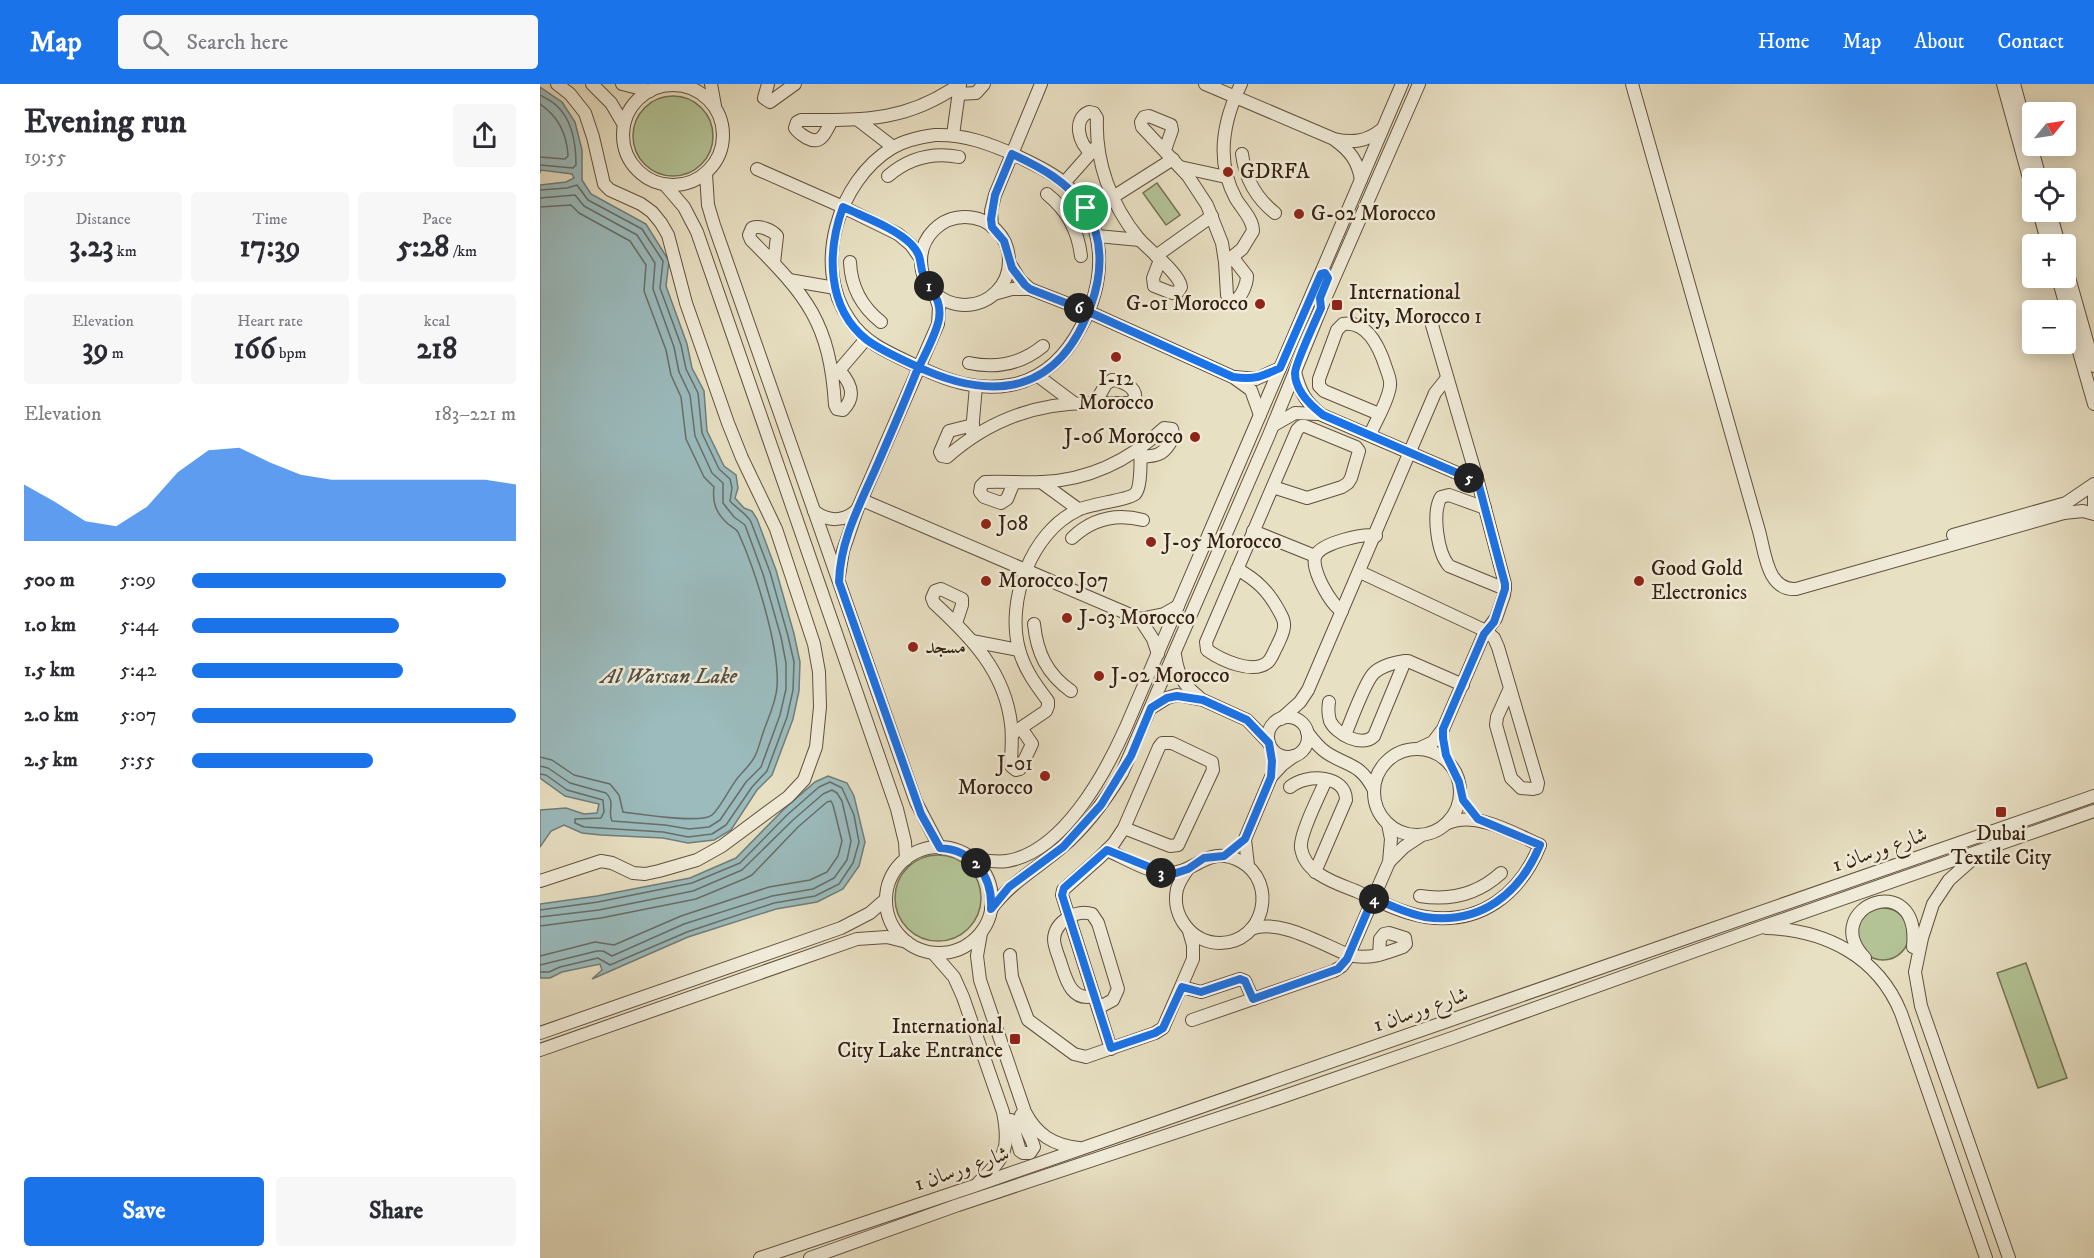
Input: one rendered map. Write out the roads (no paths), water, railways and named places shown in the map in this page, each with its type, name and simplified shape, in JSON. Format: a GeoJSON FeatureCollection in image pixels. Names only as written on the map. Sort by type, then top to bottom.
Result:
{"type":"FeatureCollection","features":[{"type":"Feature","properties":{"kind":"street"},"geometry":{"type":"LineString","coordinates":[[540,881],[601,861],[612,862],[633,873],[645,874],[697,860],[722,846],[788,797],[804,780],[816,747],[820,707],[819,672],[814,644],[776,529],[728,423],[686,303],[668,236],[652,212],[610,190],[604,184],[585,113],[570,94],[557,84]]}},
{"type":"Feature","properties":{"kind":"street"},"geometry":{"type":"LineString","coordinates":[[592,84],[611,103],[624,124]]}},
{"type":"Feature","properties":{"kind":"street"},"geometry":{"type":"LineString","coordinates":[[622,84],[650,91]]}},
{"type":"Feature","properties":{"kind":"street"},"geometry":{"type":"LineString","coordinates":[[711,84],[716,110]]}},
{"type":"Feature","properties":{"kind":"street"},"geometry":{"type":"LineString","coordinates":[[768,84],[764,95],[770,102],[795,84]]}},
{"type":"Feature","properties":{"kind":"street"},"geometry":{"type":"LineString","coordinates":[[832,120],[893,116],[910,111],[959,88],[976,93],[984,84]]}},
{"type":"Feature","properties":{"kind":"street"},"geometry":{"type":"LineString","coordinates":[[992,227],[995,195],[1041,84]]}},
{"type":"Feature","properties":{"kind":"street"},"geometry":{"type":"LineString","coordinates":[[1205,84],[1334,140],[1360,141],[1382,129]]}},
{"type":"Feature","properties":{"kind":"street"},"geometry":{"type":"LineString","coordinates":[[1173,159],[1195,185],[1212,216],[1229,260],[1242,249],[1254,231],[1226,177],[1223,154],[1224,130],[1241,84]]}},
{"type":"Feature","properties":{"kind":"street"},"geometry":{"type":"LineString","coordinates":[[981,932],[956,950],[933,953],[923,951],[907,942],[893,926],[888,913],[886,898],[892,877],[906,859],[925,849],[940,848],[959,852],[970,858],[997,862],[1016,859],[1041,846],[1066,824],[1088,798],[1108,765],[1158,654],[1402,84]]}},
{"type":"Feature","properties":{"kind":"street"},"geometry":{"type":"LineString","coordinates":[[1081,1149],[1057,1144],[1042,1136],[1028,1119],[980,980],[977,956],[981,932],[991,909],[1009,887],[1063,847],[1101,805],[1131,756],[1273,426],[1321,308],[1419,84]]}},
{"type":"Feature","properties":{"kind":"street"},"geometry":{"type":"LineString","coordinates":[[1632,84],[1768,564],[1778,584],[1786,589],[1796,589],[2064,513],[2076,511],[2094,514]]}},
{"type":"Feature","properties":{"kind":"street"},"geometry":{"type":"LineString","coordinates":[[2003,84],[2026,168]]}},
{"type":"Feature","properties":{"kind":"street"},"geometry":{"type":"LineString","coordinates":[[2014,84],[2037,168]]}},
{"type":"Feature","properties":{"kind":"street"},"geometry":{"type":"LineString","coordinates":[[666,186],[687,184],[706,174],[717,161],[723,146],[723,127],[716,110],[711,102],[696,90],[687,87],[669,85],[650,91],[633,105],[624,124],[624,145],[632,164],[647,178],[666,186],[684,207],[697,232],[897,809],[902,825],[906,859]]}},
{"type":"Feature","properties":{"kind":"street"},"geometry":{"type":"LineString","coordinates":[[953,135],[959,88]]}},
{"type":"Feature","properties":{"kind":"street"},"geometry":{"type":"LineString","coordinates":[[858,120],[893,147]]}},
{"type":"Feature","properties":{"kind":"street"},"geometry":{"type":"LineString","coordinates":[[935,135],[953,135],[973,139],[1012,154],[1046,170],[1064,183],[1086,208],[1098,236],[1099,272],[1089,312],[1070,346],[1056,362],[1038,376],[1012,384],[976,386],[953,381],[919,367],[886,352],[866,339],[844,312],[835,288],[832,247],[843,207],[865,172],[893,147],[916,138],[935,135]]}},
{"type":"Feature","properties":{"kind":"street"},"geometry":{"type":"LineString","coordinates":[[916,138],[922,157]]}},
{"type":"Feature","properties":{"kind":"street"},"geometry":{"type":"LineString","coordinates":[[1334,140],[1353,156],[1361,180]]}},
{"type":"Feature","properties":{"kind":"street"},"geometry":{"type":"LineString","coordinates":[[1064,183],[1094,149],[1113,197],[1129,226],[1158,258],[1212,216]]}},
{"type":"Feature","properties":{"kind":"street"},"geometry":{"type":"LineString","coordinates":[[1242,154],[1253,189],[1275,213]]}},
{"type":"Feature","properties":{"kind":"street"},"geometry":{"type":"LineString","coordinates":[[888,176],[904,164],[922,157],[941,155],[960,157]]}},
{"type":"Feature","properties":{"kind":"street"},"geometry":{"type":"LineString","coordinates":[[1173,159],[1226,177]]}},
{"type":"Feature","properties":{"kind":"street"},"geometry":{"type":"LineString","coordinates":[[1113,197],[1173,159]]}},
{"type":"Feature","properties":{"kind":"street"},"geometry":{"type":"LineString","coordinates":[[757,169],[898,234],[911,245],[921,259]]}},
{"type":"Feature","properties":{"kind":"street"},"geometry":{"type":"LineString","coordinates":[[706,174],[711,215],[916,802],[940,848]]}},
{"type":"Feature","properties":{"kind":"street"},"geometry":{"type":"LineString","coordinates":[[1236,198],[1253,189]]}},
{"type":"Feature","properties":{"kind":"street"},"geometry":{"type":"LineString","coordinates":[[1047,194],[1071,220],[1078,238],[1081,256]]}},
{"type":"Feature","properties":{"kind":"street"},"geometry":{"type":"LineString","coordinates":[[969,217],[995,195]]}},
{"type":"Feature","properties":{"kind":"street"},"geometry":{"type":"LineString","coordinates":[[1071,220],[1086,208]]}},
{"type":"Feature","properties":{"kind":"street"},"geometry":{"type":"LineString","coordinates":[[839,582],[843,551],[860,505],[938,324],[939,308],[934,292],[924,277],[921,259],[930,233],[944,222],[960,217],[982,220],[992,227],[1004,241],[1009,262],[1020,280],[1030,289],[1089,312],[1233,377],[1251,390],[1260,415]]}},
{"type":"Feature","properties":{"kind":"street"},"geometry":{"type":"LineString","coordinates":[[898,234],[914,236],[930,233]]}},
{"type":"Feature","properties":{"kind":"street"},"geometry":{"type":"LineString","coordinates":[[1098,236],[1140,240]]}},
{"type":"Feature","properties":{"kind":"street"},"geometry":{"type":"LineString","coordinates":[[850,262],[851,277],[860,299],[881,322]]}},
{"type":"Feature","properties":{"kind":"street"},"geometry":{"type":"LineString","coordinates":[[994,294],[1006,276],[1009,262]]}},
{"type":"Feature","properties":{"kind":"street"},"geometry":{"type":"LineString","coordinates":[[774,263],[801,293],[818,324],[836,374],[866,339]]}},
{"type":"Feature","properties":{"kind":"street"},"geometry":{"type":"LineString","coordinates":[[1321,274],[1326,274],[1328,278],[1320,298],[1321,308]]}},
{"type":"Feature","properties":{"kind":"street"},"geometry":{"type":"LineString","coordinates":[[789,280],[835,288]]}},
{"type":"Feature","properties":{"kind":"street"},"geometry":{"type":"LineString","coordinates":[[2061,288],[2094,404]]}},
{"type":"Feature","properties":{"kind":"street"},"geometry":{"type":"LineString","coordinates":[[2072,288],[2094,366]]}},
{"type":"Feature","properties":{"kind":"street"},"geometry":{"type":"LineString","coordinates":[[934,292],[944,299],[963,304],[979,302],[994,294],[1012,289],[1030,289]]}},
{"type":"Feature","properties":{"kind":"street"},"geometry":{"type":"LineString","coordinates":[[844,312],[860,299]]}},
{"type":"Feature","properties":{"kind":"street"},"geometry":{"type":"LineString","coordinates":[[938,324],[963,304]]}},
{"type":"Feature","properties":{"kind":"street"},"geometry":{"type":"LineString","coordinates":[[1370,435],[1379,414],[1390,384],[1378,344],[1369,334],[1353,324],[1343,324],[1337,330],[1319,379],[1320,386],[1324,391],[1379,414]]}},
{"type":"Feature","properties":{"kind":"street"},"geometry":{"type":"LineString","coordinates":[[1354,766],[1371,766],[1386,762],[1401,752],[1418,749],[1433,742],[1443,729],[1486,631],[1494,622],[1505,589],[1485,507],[1432,325]]}},
{"type":"Feature","properties":{"kind":"street"},"geometry":{"type":"LineString","coordinates":[[969,363],[991,367],[1007,365],[1024,359],[1043,346]]}},
{"type":"Feature","properties":{"kind":"street"},"geometry":{"type":"LineString","coordinates":[[1007,365],[1012,384]]}},
{"type":"Feature","properties":{"kind":"street"},"geometry":{"type":"LineString","coordinates":[[1233,377],[1256,379],[1280,368]]}},
{"type":"Feature","properties":{"kind":"street"},"geometry":{"type":"LineString","coordinates":[[1295,372],[1304,397],[1323,415]]}},
{"type":"Feature","properties":{"kind":"street"},"geometry":{"type":"LineString","coordinates":[[1038,376],[1074,403]]}},
{"type":"Feature","properties":{"kind":"street"},"geometry":{"type":"LineString","coordinates":[[1271,777],[1271,727],[1305,696],[1376,536],[1435,393],[1447,378]]}},
{"type":"Feature","properties":{"kind":"street"},"geometry":{"type":"LineString","coordinates":[[976,386],[973,430],[1025,411],[1074,403],[1095,403]]}},
{"type":"Feature","properties":{"kind":"street"},"geometry":{"type":"LineString","coordinates":[[1273,426],[1295,413],[1323,415],[1478,482]]}},
{"type":"Feature","properties":{"kind":"street"},"geometry":{"type":"LineString","coordinates":[[1237,568],[1266,589],[1284,621],[1284,628],[1272,657],[1267,663],[1257,668],[1224,659],[1209,652],[1206,645],[1237,568],[1299,427],[1305,426],[1356,447],[1359,451],[1351,478],[1342,487],[1307,498],[1273,487]]}},
{"type":"Feature","properties":{"kind":"street"},"geometry":{"type":"LineString","coordinates":[[956,622],[992,666],[1001,685],[1016,731],[1046,711],[1047,701],[1028,672],[1019,650],[1015,617],[1019,594],[1027,570],[1035,551],[1061,520],[1078,510],[1100,502],[1136,494],[1139,487],[1140,453],[1100,470],[1071,478],[1041,482],[1014,482]]}},
{"type":"Feature","properties":{"kind":"street"},"geometry":{"type":"LineString","coordinates":[[1041,482],[1078,510]]}},
{"type":"Feature","properties":{"kind":"street"},"geometry":{"type":"LineString","coordinates":[[2094,485],[2094,506]]}},
{"type":"Feature","properties":{"kind":"street"},"geometry":{"type":"LineString","coordinates":[[1953,535],[2066,503],[2094,485]]}},
{"type":"Feature","properties":{"kind":"street"},"geometry":{"type":"LineString","coordinates":[[1485,507],[1449,495],[1442,497],[1436,510],[1440,545],[1449,566],[1505,589]]}},
{"type":"Feature","properties":{"kind":"street"},"geometry":{"type":"LineString","coordinates":[[1100,502],[1105,519]]}},
{"type":"Feature","properties":{"kind":"street"},"geometry":{"type":"LineString","coordinates":[[814,511],[824,517],[836,519],[848,517],[860,505]]}},
{"type":"Feature","properties":{"kind":"street"},"geometry":{"type":"LineString","coordinates":[[860,505],[1027,570],[1140,619],[1149,632],[1158,654]]}},
{"type":"Feature","properties":{"kind":"street"},"geometry":{"type":"LineString","coordinates":[[1072,538],[1084,528],[1105,519],[1128,517],[1143,520]]}},
{"type":"Feature","properties":{"kind":"street"},"geometry":{"type":"LineString","coordinates":[[1253,531],[1315,556]]}},
{"type":"Feature","properties":{"kind":"street"},"geometry":{"type":"LineString","coordinates":[[1342,611],[1333,605],[1327,596],[1315,565],[1315,556],[1320,550],[1352,537],[1366,534],[1376,536]]}},
{"type":"Feature","properties":{"kind":"street"},"geometry":{"type":"LineString","coordinates":[[1360,572],[1486,631],[1496,642],[1510,688],[1538,783],[1537,788],[1533,789],[1521,788],[1511,778],[1496,725],[1496,719],[1510,688]]}},
{"type":"Feature","properties":{"kind":"street"},"geometry":{"type":"LineString","coordinates":[[1140,619],[1164,614],[1178,606]]}},
{"type":"Feature","properties":{"kind":"street"},"geometry":{"type":"LineString","coordinates":[[1034,624],[1038,648],[1044,663],[1054,676],[1071,691]]}},
{"type":"Feature","properties":{"kind":"street"},"geometry":{"type":"LineString","coordinates":[[972,641],[1019,650]]}},
{"type":"Feature","properties":{"kind":"street"},"geometry":{"type":"LineString","coordinates":[[1175,654],[1177,672],[1182,682],[1203,700]]}},
{"type":"Feature","properties":{"kind":"street"},"geometry":{"type":"LineString","coordinates":[[1345,735],[1372,675],[1380,669],[1405,661],[1462,685]]}},
{"type":"Feature","properties":{"kind":"street"},"geometry":{"type":"LineString","coordinates":[[1329,702],[1329,715],[1334,727],[1345,735],[1362,741],[1372,738],[1405,661]]}},
{"type":"Feature","properties":{"kind":"street"},"geometry":{"type":"LineString","coordinates":[[1028,672],[1044,663]]}},
{"type":"Feature","properties":{"kind":"street"},"geometry":{"type":"LineString","coordinates":[[1151,708],[1167,698],[1177,696],[1203,700],[1247,720],[1280,755],[1328,753]]}},
{"type":"Feature","properties":{"kind":"street"},"geometry":{"type":"LineString","coordinates":[[1224,856],[1245,839],[1271,777],[1307,744],[1305,696]]}},
{"type":"Feature","properties":{"kind":"street"},"geometry":{"type":"LineString","coordinates":[[1247,720],[1292,718],[1306,729],[1328,753],[1354,766],[1366,777],[1374,790]]}},
{"type":"Feature","properties":{"kind":"street"},"geometry":{"type":"LineString","coordinates":[[1443,729],[1444,747],[1459,782],[1460,792],[1459,803],[1448,823]]}},
{"type":"Feature","properties":{"kind":"street"},"geometry":{"type":"LineString","coordinates":[[1111,1048],[1062,895],[1064,888],[1107,850],[1124,828],[1162,743],[1172,743],[1212,762],[1213,770],[1178,845],[1170,846],[1124,828]]}},
{"type":"Feature","properties":{"kind":"street"},"geometry":{"type":"LineString","coordinates":[[1418,749],[1435,753],[1450,764]]}},
{"type":"Feature","properties":{"kind":"street"},"geometry":{"type":"LineString","coordinates":[[1326,780],[1301,842],[1302,853],[1315,872],[1373,898],[1426,917],[1446,918],[1467,915],[1490,906],[1511,892],[1526,873],[1540,845],[1478,819],[1460,819],[1422,835],[1404,833],[1388,824],[1377,809],[1374,790],[1377,775],[1386,762]]}},
{"type":"Feature","properties":{"kind":"street"},"geometry":{"type":"LineString","coordinates":[[1290,787],[1303,778],[1319,777],[1343,788],[1346,800],[1315,872]]}},
{"type":"Feature","properties":{"kind":"street"},"geometry":{"type":"LineString","coordinates":[[1460,792],[1467,807],[1478,819]]}},
{"type":"Feature","properties":{"kind":"street","name":"شارع ورسان 1"},"geometry":{"type":"LineString","coordinates":[[760,1258],[1081,1149],[2094,796]]}},
{"type":"Feature","properties":{"kind":"street","name":"شارع ورسان 1"},"geometry":{"type":"LineString","coordinates":[[810,1258],[1441,1042],[1759,927],[2094,811]]}},
{"type":"Feature","properties":{"kind":"street"},"geometry":{"type":"LineString","coordinates":[[1192,1020],[1334,971],[1341,966],[1349,955],[1389,862],[1391,839],[1388,824]]}},
{"type":"Feature","properties":{"kind":"street"},"geometry":{"type":"LineString","coordinates":[[1389,862],[1404,846],[1422,835]]}},
{"type":"Feature","properties":{"kind":"street"},"geometry":{"type":"LineString","coordinates":[[1245,839],[1248,867]]}},
{"type":"Feature","properties":{"kind":"street"},"geometry":{"type":"LineString","coordinates":[[1915,972],[1927,919],[1937,896],[1958,871],[1989,848]]}},
{"type":"Feature","properties":{"kind":"street"},"geometry":{"type":"LineString","coordinates":[[1107,850],[1159,872],[1176,873],[1188,869],[1204,858],[1224,856],[1241,861],[1260,885],[1263,902],[1271,918],[1280,926],[1349,955],[1367,958],[1379,955]]}},
{"type":"Feature","properties":{"kind":"street"},"geometry":{"type":"LineString","coordinates":[[970,858],[986,877],[991,892],[991,909]]}},
{"type":"Feature","properties":{"kind":"street"},"geometry":{"type":"LineString","coordinates":[[1176,902],[1181,879],[1188,869]]}},
{"type":"Feature","properties":{"kind":"street"},"geometry":{"type":"LineString","coordinates":[[1159,872],[1169,886],[1183,922],[1190,931],[1203,939],[1219,943]]}},
{"type":"Feature","properties":{"kind":"street"},"geometry":{"type":"LineString","coordinates":[[1420,896],[1440,898],[1461,896],[1482,888],[1501,873]]}},
{"type":"Feature","properties":{"kind":"street"},"geometry":{"type":"LineString","coordinates":[[1461,896],[1467,915]]}},
{"type":"Feature","properties":{"kind":"street"},"geometry":{"type":"LineString","coordinates":[[540,1033],[841,928],[870,913],[886,898]]}},
{"type":"Feature","properties":{"kind":"street"},"geometry":{"type":"LineString","coordinates":[[1193,959],[1207,947],[1236,940],[1251,929],[1259,917],[1263,902]]}},
{"type":"Feature","properties":{"kind":"street"},"geometry":{"type":"LineString","coordinates":[[1986,1258],[1901,1013],[1883,976],[1858,950],[1854,942],[1852,933],[1857,916],[1870,904],[1887,902],[1904,909],[1910,915],[1915,932],[1913,953],[1921,1006],[2009,1258]]}},
{"type":"Feature","properties":{"kind":"street"},"geometry":{"type":"LineString","coordinates":[[1081,912],[1095,916],[1098,922],[1118,989],[1113,1000],[1096,1002],[1072,991],[1054,943],[1058,928],[1070,917],[1081,912]]}},
{"type":"Feature","properties":{"kind":"street"},"geometry":{"type":"LineString","coordinates":[[1251,929],[1280,926]]}},
{"type":"Feature","properties":{"kind":"street"},"geometry":{"type":"LineString","coordinates":[[1759,927],[1795,930],[1831,941],[1860,959],[1887,984]]}},
{"type":"Feature","properties":{"kind":"street"},"geometry":{"type":"LineString","coordinates":[[1010,955],[1014,984],[1031,1024],[1078,1056],[1086,1057],[1155,1033],[1163,1028],[1193,959],[1190,931]]}},
{"type":"Feature","properties":{"kind":"street"},"geometry":{"type":"LineString","coordinates":[[540,1050],[848,942],[877,937],[907,942]]}},
{"type":"Feature","properties":{"kind":"street"},"geometry":{"type":"LineString","coordinates":[[933,953],[959,987],[1003,1112],[1006,1145],[999,1163],[974,1186]]}},
{"type":"Feature","properties":{"kind":"street"},"geometry":{"type":"LineString","coordinates":[[1182,987],[1201,992],[1240,979],[1245,981],[1253,999]]}},
{"type":"Feature","properties":{"kind":"street"},"geometry":{"type":"LineString","coordinates":[[994,1087],[1009,1116],[1019,1148],[1027,1154],[1034,1147],[1022,1120],[1020,1098]]}},
{"type":"Feature","properties":{"kind":"water","name":"Al Warsan Lake"},"geometry":{"type":"Polygon","coordinates":[[[540,87],[562,102],[575,122],[582,150],[582,180],[591,194],[646,224],[669,261],[666,286],[687,344],[692,368],[704,391],[707,431],[724,466],[736,475],[738,488],[735,498],[744,508],[752,511],[757,519],[776,570],[794,634],[800,662],[799,691],[793,719],[772,775],[757,790],[731,830],[714,840],[688,843],[663,838],[601,835],[582,833],[564,825],[551,831],[540,847],[540,810],[566,808],[584,814],[597,813],[599,804],[565,796],[540,778],[540,185],[566,182],[574,178],[572,174],[541,170],[540,173],[540,87]]]}},
{"type":"Feature","properties":{"kind":"water"},"geometry":{"type":"Polygon","coordinates":[[[828,776],[847,783],[854,796],[865,842],[859,866],[843,889],[817,902],[776,909],[688,937],[592,979],[602,970],[600,964],[562,972],[550,978],[540,978],[540,904],[597,896],[690,878],[736,858],[783,810],[815,782],[828,776]]]}},
{"type":"Feature","properties":{"kind":"place","name":"GDRFA"},"geometry":{"type":"Point","coordinates":[1228,172]}},
{"type":"Feature","properties":{"kind":"place","name":"G-02 Morocco"},"geometry":{"type":"Point","coordinates":[1299,214]}},
{"type":"Feature","properties":{"kind":"place","name":"G-01 Morocco"},"geometry":{"type":"Point","coordinates":[1260,304]}},
{"type":"Feature","properties":{"kind":"place","name":"International City, Morocco 1"},"geometry":{"type":"Point","coordinates":[1337,305]}},
{"type":"Feature","properties":{"kind":"place","name":"I-12 Morocco"},"geometry":{"type":"Point","coordinates":[1116,357]}},
{"type":"Feature","properties":{"kind":"place","name":"J-06 Morocco"},"geometry":{"type":"Point","coordinates":[1195,437]}},
{"type":"Feature","properties":{"kind":"place","name":"J08"},"geometry":{"type":"Point","coordinates":[986,524]}},
{"type":"Feature","properties":{"kind":"place","name":"J-05 Morocco"},"geometry":{"type":"Point","coordinates":[1151,542]}},
{"type":"Feature","properties":{"kind":"place","name":"Morocco J07"},"geometry":{"type":"Point","coordinates":[986,581]}},
{"type":"Feature","properties":{"kind":"place","name":"Good Gold Electronics"},"geometry":{"type":"Point","coordinates":[1639,581]}},
{"type":"Feature","properties":{"kind":"place","name":"J-03 Morocco"},"geometry":{"type":"Point","coordinates":[1067,618]}},
{"type":"Feature","properties":{"kind":"place","name":"مسجد"},"geometry":{"type":"Point","coordinates":[913,647]}},
{"type":"Feature","properties":{"kind":"place","name":"J-02 Morocco"},"geometry":{"type":"Point","coordinates":[1099,676]}},
{"type":"Feature","properties":{"kind":"place","name":"J-01 Morocco"},"geometry":{"type":"Point","coordinates":[1045,776]}},
{"type":"Feature","properties":{"kind":"place","name":"Dubai Textile City"},"geometry":{"type":"Point","coordinates":[2001,812]}},
{"type":"Feature","properties":{"kind":"place","name":"International City Lake Entrance"},"geometry":{"type":"Point","coordinates":[1015,1039]}}]}
